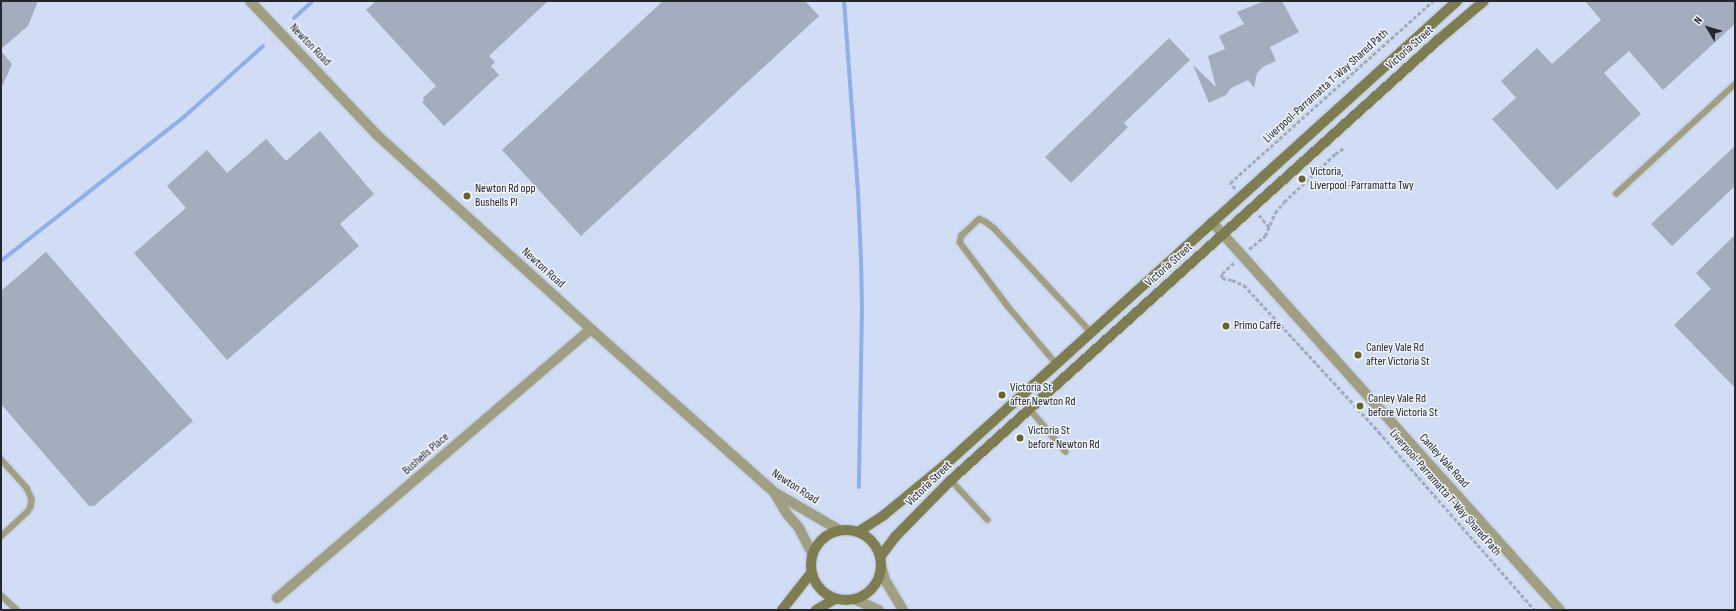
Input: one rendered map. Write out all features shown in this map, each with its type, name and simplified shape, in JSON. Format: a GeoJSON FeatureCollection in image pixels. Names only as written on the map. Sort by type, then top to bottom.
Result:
{"type":"FeatureCollection","features":[{"type":"Feature","properties":{"kind":"main road","name":"Victoria Street"},"geometry":{"type":"LineString","coordinates":[[858,532],[884,515],[913,492],[1457,1]]}},
{"type":"Feature","properties":{"kind":"main road","name":"Victoria Street"},"geometry":{"type":"LineString","coordinates":[[881,561],[896,536],[951,480],[1222,234],[1484,1]]}},
{"type":"Feature","properties":{"kind":"main road"},"geometry":{"type":"LineString","coordinates":[[839,530],[858,532],[868,537],[876,546],[881,561],[876,583],[871,590],[854,599],[835,599],[824,593],[816,584],[811,573],[812,554],[823,538],[839,530]]}},
{"type":"Feature","properties":{"kind":"main road"},"geometry":{"type":"LineString","coordinates":[[782,610],[811,573]]}},
{"type":"Feature","properties":{"kind":"main road"},"geometry":{"type":"LineString","coordinates":[[816,610],[835,599]]}},
{"type":"Feature","properties":{"kind":"street","name":"Newton Road"},"geometry":{"type":"LineString","coordinates":[[250,1],[377,134],[591,329],[774,492],[839,530]]}},
{"type":"Feature","properties":{"kind":"street","name":"Canley Vale Road"},"geometry":{"type":"LineString","coordinates":[[1212,222],[1560,610]]}},
{"type":"Feature","properties":{"kind":"street","name":"Bushells Place"},"geometry":{"type":"LineString","coordinates":[[277,598],[591,329]]}},
{"type":"Feature","properties":{"kind":"street"},"geometry":{"type":"LineString","coordinates":[[774,492],[787,514],[799,528],[812,554]]}},
{"type":"Feature","properties":{"kind":"street"},"geometry":{"type":"LineString","coordinates":[[881,561],[885,580],[903,610]]}},
{"type":"Feature","properties":{"kind":"street"},"geometry":{"type":"LineString","coordinates":[[854,599],[879,610]]}},
{"type":"Feature","properties":{"kind":"lane"},"geometry":{"type":"LineString","coordinates":[[1616,194],[1735,84]]}},
{"type":"Feature","properties":{"kind":"lane"},"geometry":{"type":"LineString","coordinates":[[1056,364],[1008,308],[960,243],[961,236],[979,219],[994,228],[1091,332]]}},
{"type":"Feature","properties":{"kind":"lane"},"geometry":{"type":"LineString","coordinates":[[1029,408],[1066,452]]}},
{"type":"Feature","properties":{"kind":"lane"},"geometry":{"type":"LineString","coordinates":[[1,459],[27,488],[32,499],[31,507],[28,512],[1,537]]}},
{"type":"Feature","properties":{"kind":"lane"},"geometry":{"type":"LineString","coordinates":[[951,480],[988,520]]}},
{"type":"Feature","properties":{"kind":"lane"},"geometry":{"type":"LineString","coordinates":[[1,595],[17,610]]}},
{"type":"Feature","properties":{"kind":"path","name":"Liverpool-Parramatta T-Way Shared Path"},"geometry":{"type":"LineString","coordinates":[[1230,184],[1433,1]]}},
{"type":"Feature","properties":{"kind":"path"},"geometry":{"type":"LineString","coordinates":[[1265,236],[1275,213],[1284,202],[1335,154],[1344,148]]}},
{"type":"Feature","properties":{"kind":"path","name":"Liverpool-Parramatta T-Way Shared Path"},"geometry":{"type":"LineString","coordinates":[[1222,274],[1222,278],[1244,285],[1384,438],[1535,610]]}},
{"type":"Feature","properties":{"kind":"shaded area"},"geometry":{"type":"Polygon","coordinates":[[[1,1],[1735,1],[1735,610],[1,610],[1,1]]]}},
{"type":"Feature","properties":{"kind":"building"},"geometry":{"type":"Polygon","coordinates":[[[1,1],[38,1],[28,26],[1,49],[1,1]]]}},
{"type":"Feature","properties":{"kind":"building"},"geometry":{"type":"Polygon","coordinates":[[[376,1],[548,1],[489,56],[495,62],[491,66],[499,75],[444,126],[422,102],[424,100],[423,98],[436,86],[366,10],[376,1]]]}},
{"type":"Feature","properties":{"kind":"building"},"geometry":{"type":"Polygon","coordinates":[[[663,1],[805,1],[819,16],[581,236],[502,150],[663,1]]]}},
{"type":"Feature","properties":{"kind":"building"},"geometry":{"type":"Polygon","coordinates":[[[1264,1],[1282,1],[1299,32],[1270,47],[1276,61],[1264,66],[1257,73],[1254,88],[1248,80],[1231,88],[1226,95],[1209,103],[1193,65],[1216,87],[1208,56],[1225,49],[1219,36],[1244,24],[1237,12],[1264,1]]]}},
{"type":"Feature","properties":{"kind":"building"},"geometry":{"type":"Polygon","coordinates":[[[1585,1],[1735,1],[1735,24],[1663,90],[1629,51],[1604,73],[1641,114],[1557,190],[1492,119],[1516,98],[1501,81],[1537,48],[1552,64],[1601,20],[1585,1]]]}},
{"type":"Feature","properties":{"kind":"building"},"geometry":{"type":"Polygon","coordinates":[[[1169,38],[1190,60],[1124,123],[1128,127],[1071,183],[1045,157],[1169,38]]]}},
{"type":"Feature","properties":{"kind":"building"},"geometry":{"type":"Polygon","coordinates":[[[1,51],[12,64],[1,89],[1,51]]]}},
{"type":"Feature","properties":{"kind":"building"},"geometry":{"type":"Polygon","coordinates":[[[320,131],[374,194],[340,224],[359,246],[227,360],[134,253],[186,208],[167,186],[207,150],[227,173],[266,139],[286,161],[320,131]]]}},
{"type":"Feature","properties":{"kind":"building"},"geometry":{"type":"Polygon","coordinates":[[[1735,146],[1735,186],[1672,246],[1651,224],[1735,146]]]}},
{"type":"Feature","properties":{"kind":"building"},"geometry":{"type":"Polygon","coordinates":[[[1735,235],[1735,388],[1674,325],[1711,289],[1696,273],[1735,235]]]}},
{"type":"Feature","properties":{"kind":"building"},"geometry":{"type":"Polygon","coordinates":[[[46,252],[193,421],[94,506],[89,506],[1,404],[1,291],[46,252]]]}},
{"type":"Feature","properties":{"kind":"waterway"},"geometry":{"type":"LineString","coordinates":[[294,18],[313,1]]}},
{"type":"Feature","properties":{"kind":"waterway"},"geometry":{"type":"LineString","coordinates":[[844,1],[858,191],[861,260],[862,307],[859,487]]}},
{"type":"Feature","properties":{"kind":"waterway"},"geometry":{"type":"LineString","coordinates":[[1,261],[184,117],[263,46]]}},
{"type":"Feature","properties":{"kind":"place","name":"Victoria, Liverpool-Parramatta Twy"},"geometry":{"type":"Point","coordinates":[1302,179]}},
{"type":"Feature","properties":{"kind":"place","name":"Newton Rd opp Bushells Pl"},"geometry":{"type":"Point","coordinates":[467,196]}},
{"type":"Feature","properties":{"kind":"place","name":"Primo Caffe"},"geometry":{"type":"Point","coordinates":[1226,326]}},
{"type":"Feature","properties":{"kind":"place","name":"Canley Vale Rd after Victoria St"},"geometry":{"type":"Point","coordinates":[1358,355]}},
{"type":"Feature","properties":{"kind":"place","name":"Victoria St after Newton Rd"},"geometry":{"type":"Point","coordinates":[1002,395]}},
{"type":"Feature","properties":{"kind":"place","name":"Canley Vale Rd before Victoria St"},"geometry":{"type":"Point","coordinates":[1360,406]}},
{"type":"Feature","properties":{"kind":"place","name":"Victoria St before Newton Rd"},"geometry":{"type":"Point","coordinates":[1020,438]}}]}
